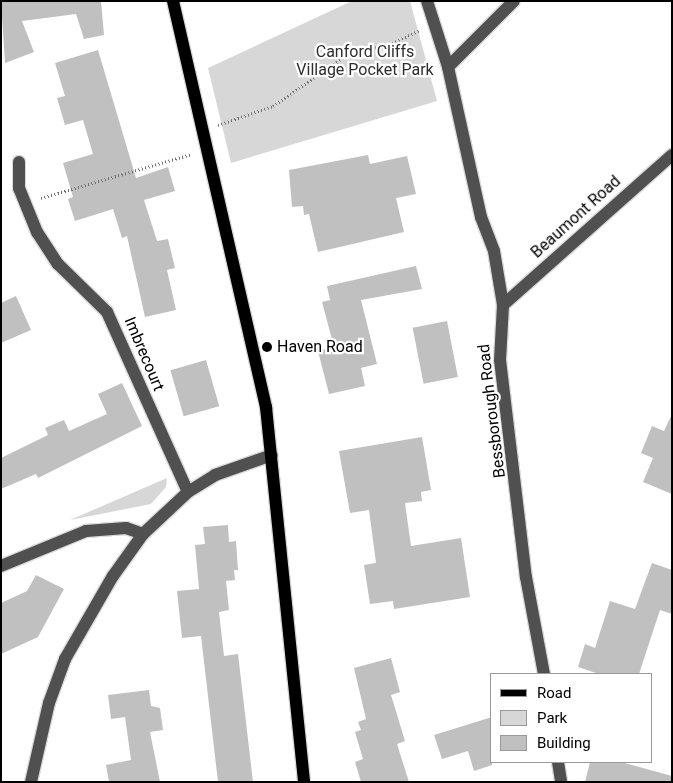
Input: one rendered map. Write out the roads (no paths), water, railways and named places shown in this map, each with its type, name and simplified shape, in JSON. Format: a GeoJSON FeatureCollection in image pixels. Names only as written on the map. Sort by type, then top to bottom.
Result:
{"type":"FeatureCollection","features":[{"type":"Feature","properties":{"kind":"main road"},"geometry":{"type":"LineString","coordinates":[[173,1],[264,398],[272,455],[304,782]]}},
{"type":"Feature","properties":{"kind":"street","name":"Bessborough Road"},"geometry":{"type":"LineString","coordinates":[[427,1],[448,67],[481,217],[494,251],[503,305],[500,360],[526,577],[544,673]]}},
{"type":"Feature","properties":{"kind":"street"},"geometry":{"type":"LineString","coordinates":[[448,67],[514,1]]}},
{"type":"Feature","properties":{"kind":"street","name":"Beaumont Road"},"geometry":{"type":"LineString","coordinates":[[503,305],[672,154]]}},
{"type":"Feature","properties":{"kind":"street","name":"Imbrecourt"},"geometry":{"type":"LineString","coordinates":[[19,162],[24,203],[58,264],[107,312],[188,492]]}},
{"type":"Feature","properties":{"kind":"street"},"geometry":{"type":"LineString","coordinates":[[31,782],[49,703],[65,659],[113,576],[143,534],[188,492],[238,464],[272,455]]}},
{"type":"Feature","properties":{"kind":"street"},"geometry":{"type":"LineString","coordinates":[[1,566],[86,532],[126,528],[143,534]]}},
{"type":"Feature","properties":{"kind":"street"},"geometry":{"type":"LineString","coordinates":[[558,763],[561,782]]}},
{"type":"Feature","properties":{"kind":"place","name":"Haven Road"},"geometry":{"type":"Point","coordinates":[267,347]}},
{"type":"Feature","properties":{"kind":"park label","name":"Canford Cliffs Village Pocket Park"},"geometry":{"type":"Point","coordinates":[365,61]}}]}
